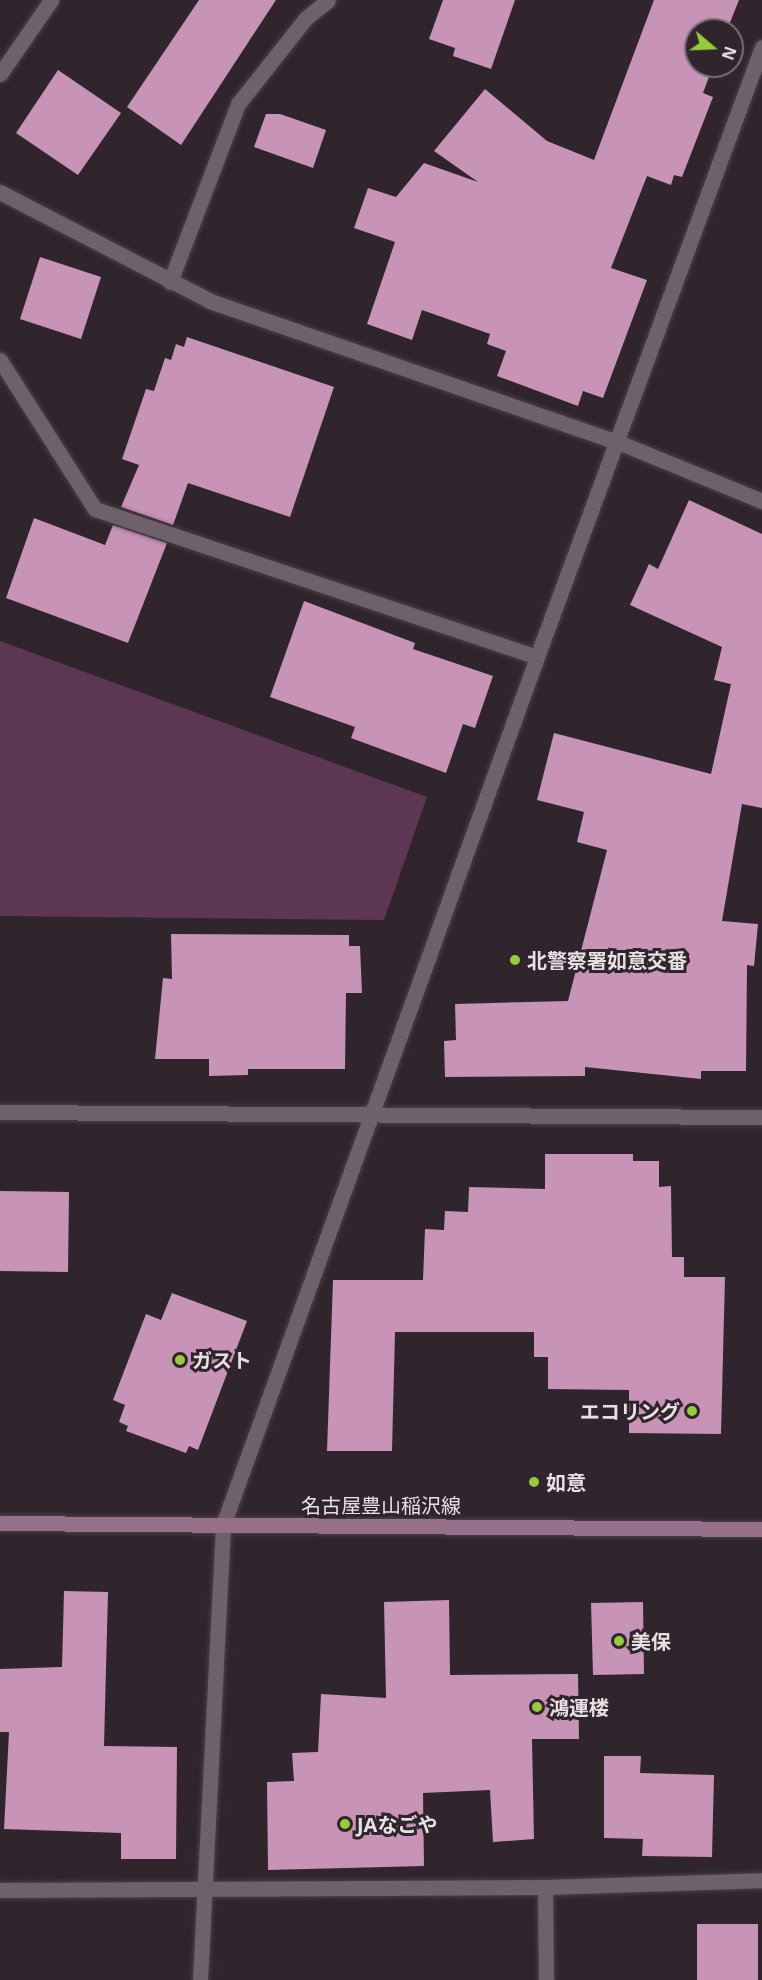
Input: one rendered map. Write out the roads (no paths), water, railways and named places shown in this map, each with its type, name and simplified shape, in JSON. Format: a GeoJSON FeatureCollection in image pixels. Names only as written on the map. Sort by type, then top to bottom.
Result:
{"type":"FeatureCollection","features":[{"type":"Feature","properties":{"kind":"main road","name":"名古屋豊山稲沢線"},"geometry":{"type":"LineString","coordinates":[[0,1523],[762,1529]]}},
{"type":"Feature","properties":{"kind":"street"},"geometry":{"type":"LineString","coordinates":[[0,74],[51,0]]}},
{"type":"Feature","properties":{"kind":"street"},"geometry":{"type":"LineString","coordinates":[[170,282],[238,104],[306,18],[328,0]]}},
{"type":"Feature","properties":{"kind":"street"},"geometry":{"type":"LineString","coordinates":[[200,1980],[223,1525],[537,657],[762,47]]}},
{"type":"Feature","properties":{"kind":"street"},"geometry":{"type":"LineString","coordinates":[[0,192],[210,301],[618,442],[762,501]]}},
{"type":"Feature","properties":{"kind":"street"},"geometry":{"type":"LineString","coordinates":[[0,360],[95,509],[537,657]]}},
{"type":"Feature","properties":{"kind":"street"},"geometry":{"type":"LineString","coordinates":[[0,1112],[762,1117]]}},
{"type":"Feature","properties":{"kind":"street"},"geometry":{"type":"LineString","coordinates":[[0,1890],[206,1891],[545,1887],[762,1880]]}},
{"type":"Feature","properties":{"kind":"street"},"geometry":{"type":"LineString","coordinates":[[545,1887],[546,1980]]}},
{"type":"Feature","properties":{"kind":"place","name":"北警察署如意交番"},"geometry":{"type":"Point","coordinates":[515,960]}},
{"type":"Feature","properties":{"kind":"place","name":"ガスト"},"geometry":{"type":"Point","coordinates":[180,1360]}},
{"type":"Feature","properties":{"kind":"place","name":"エコリング"},"geometry":{"type":"Point","coordinates":[692,1411]}},
{"type":"Feature","properties":{"kind":"place","name":"如意"},"geometry":{"type":"Point","coordinates":[534,1482]}},
{"type":"Feature","properties":{"kind":"place","name":"美保"},"geometry":{"type":"Point","coordinates":[619,1641]}},
{"type":"Feature","properties":{"kind":"place","name":"鴻運楼"},"geometry":{"type":"Point","coordinates":[537,1707]}},
{"type":"Feature","properties":{"kind":"place","name":"JAなごや"},"geometry":{"type":"Point","coordinates":[345,1824]}}]}
